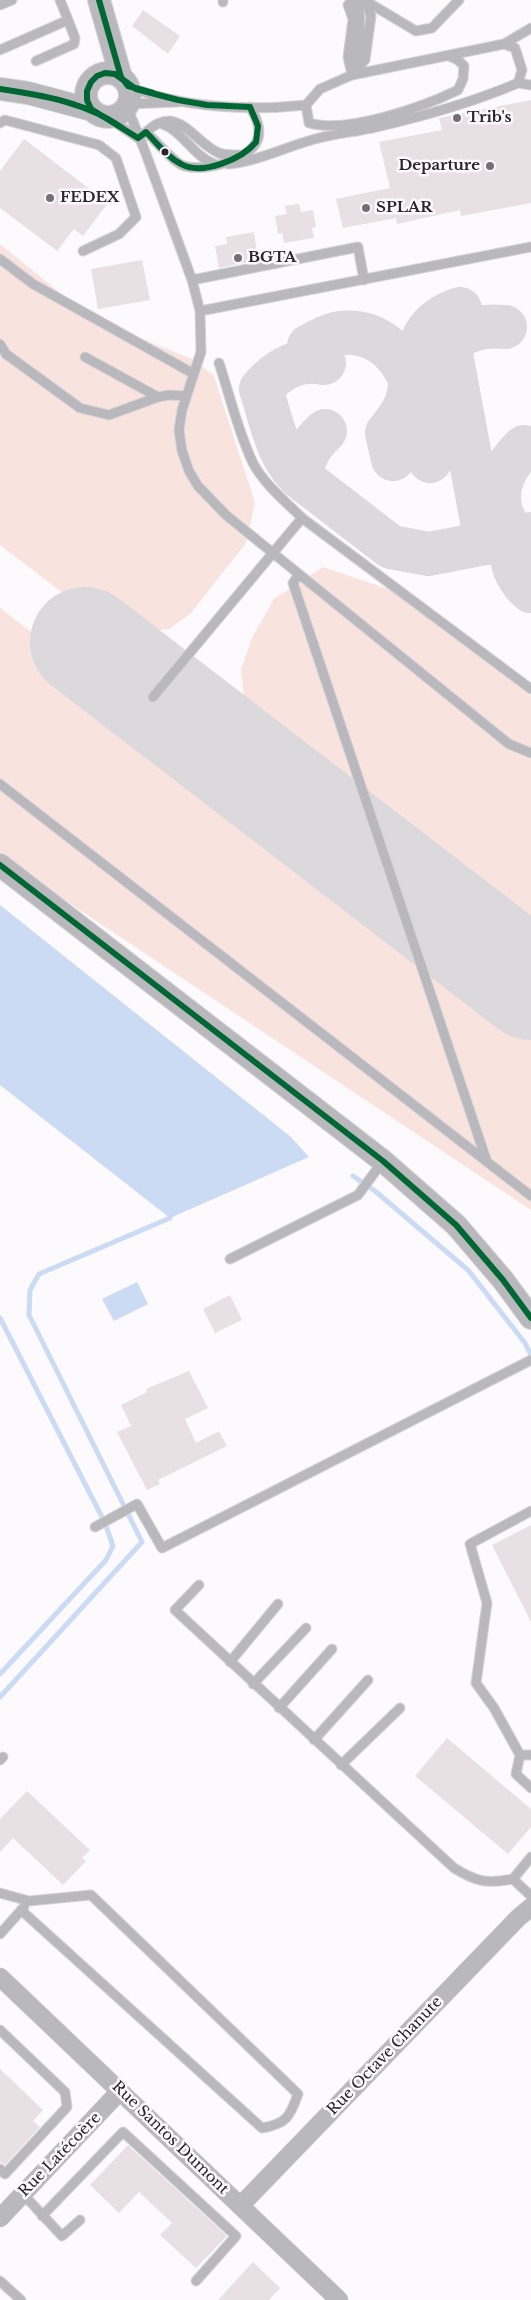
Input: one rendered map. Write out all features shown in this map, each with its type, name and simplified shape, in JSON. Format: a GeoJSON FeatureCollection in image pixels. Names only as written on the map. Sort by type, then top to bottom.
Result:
{"type":"FeatureCollection","features":[{"type":"Feature","properties":{"kind":"street"},"geometry":{"type":"LineString","coordinates":[[85,0],[98,40],[92,81],[86,99],[117,100]]}},
{"type":"Feature","properties":{"kind":"street"},"geometry":{"type":"LineString","coordinates":[[99,0],[117,100]]}},
{"type":"Feature","properties":{"kind":"street"},"geometry":{"type":"LineString","coordinates":[[28,94],[67,92],[109,73],[117,100]]}},
{"type":"Feature","properties":{"kind":"street"},"geometry":{"type":"LineString","coordinates":[[0,88],[28,94],[117,100]]}},
{"type":"Feature","properties":{"kind":"street"},"geometry":{"type":"LineString","coordinates":[[0,865],[377,1168],[456,1225],[531,1318]]}},
{"type":"Feature","properties":{"kind":"street","name":"Rue Octave Chanute"},"geometry":{"type":"LineString","coordinates":[[240,2206],[518,1918],[531,1907]]}},
{"type":"Feature","properties":{"kind":"street","name":"Rue Santos Dumont"},"geometry":{"type":"LineString","coordinates":[[2,1984],[120,2091],[339,2300]]}},
{"type":"Feature","properties":{"kind":"street","name":"Rue Latécoère"},"geometry":{"type":"LineString","coordinates":[[0,2218],[120,2091]]}},
{"type":"Feature","properties":{"kind":"lane"},"geometry":{"type":"LineString","coordinates":[[0,5],[12,0]]}},
{"type":"Feature","properties":{"kind":"lane"},"geometry":{"type":"LineString","coordinates":[[36,61],[74,44],[75,38],[60,0]]}},
{"type":"Feature","properties":{"kind":"lane"},"geometry":{"type":"LineString","coordinates":[[352,75],[348,57],[353,19],[348,5],[353,0]]}},
{"type":"Feature","properties":{"kind":"lane"},"geometry":{"type":"LineString","coordinates":[[352,75],[357,56],[362,17],[357,0]]}},
{"type":"Feature","properties":{"kind":"lane"},"geometry":{"type":"LineString","coordinates":[[352,75],[365,60],[371,16],[364,0]]}},
{"type":"Feature","properties":{"kind":"lane"},"geometry":{"type":"LineString","coordinates":[[364,0],[416,31],[432,28],[459,0]]}},
{"type":"Feature","properties":{"kind":"lane"},"geometry":{"type":"LineString","coordinates":[[0,50],[68,20]]}},
{"type":"Feature","properties":{"kind":"lane"},"geometry":{"type":"LineString","coordinates":[[117,100],[189,102],[250,107],[306,105],[320,89],[352,75],[504,44],[531,28]]}},
{"type":"Feature","properties":{"kind":"lane"},"geometry":{"type":"LineString","coordinates":[[504,44],[515,48],[522,70],[518,83]]}},
{"type":"Feature","properties":{"kind":"lane"},"geometry":{"type":"LineString","coordinates":[[306,105],[309,123],[320,126],[347,124],[420,107],[458,90],[463,78],[464,66],[450,56]]}},
{"type":"Feature","properties":{"kind":"lane"},"geometry":{"type":"LineString","coordinates":[[146,132],[182,165],[191,167],[244,163],[267,157],[314,139],[422,116],[497,92],[518,83],[531,85]]}},
{"type":"Feature","properties":{"kind":"lane"},"geometry":{"type":"LineString","coordinates":[[117,100],[189,102]]}},
{"type":"Feature","properties":{"kind":"lane"},"geometry":{"type":"LineString","coordinates":[[117,100],[117,125],[138,138]]}},
{"type":"Feature","properties":{"kind":"lane"},"geometry":{"type":"LineString","coordinates":[[117,100],[130,114],[192,280],[200,311],[200,352],[182,410],[180,430],[182,451],[189,471],[198,486],[226,515],[509,744],[531,753]]}},
{"type":"Feature","properties":{"kind":"lane"},"geometry":{"type":"LineString","coordinates":[[228,164],[253,147],[259,134],[256,118],[250,107]]}},
{"type":"Feature","properties":{"kind":"lane"},"geometry":{"type":"LineString","coordinates":[[0,123],[5,120],[100,145],[116,158],[136,217],[119,234],[83,251]]}},
{"type":"Feature","properties":{"kind":"lane"},"geometry":{"type":"LineString","coordinates":[[138,138],[157,122],[168,121],[185,126],[216,152],[228,155],[242,155]]}},
{"type":"Feature","properties":{"kind":"lane"},"geometry":{"type":"LineString","coordinates":[[157,122],[171,127],[202,159],[216,165]]}},
{"type":"Feature","properties":{"kind":"lane"},"geometry":{"type":"LineString","coordinates":[[192,280],[358,247],[364,280]]}},
{"type":"Feature","properties":{"kind":"lane"},"geometry":{"type":"LineString","coordinates":[[200,311],[531,247]]}},
{"type":"Feature","properties":{"kind":"lane"},"geometry":{"type":"LineString","coordinates":[[0,259],[33,284],[194,374]]}},
{"type":"Feature","properties":{"kind":"lane"},"geometry":{"type":"LineString","coordinates":[[0,344],[6,354],[80,408],[110,415],[158,397],[169,395],[186,396]]}},
{"type":"Feature","properties":{"kind":"lane"},"geometry":{"type":"LineString","coordinates":[[85,357],[158,397]]}},
{"type":"Feature","properties":{"kind":"lane"},"geometry":{"type":"LineString","coordinates":[[219,363],[242,436],[254,464],[277,493],[302,518],[531,689]]}},
{"type":"Feature","properties":{"kind":"lane"},"geometry":{"type":"LineString","coordinates":[[154,697],[302,518]]}},
{"type":"Feature","properties":{"kind":"lane"},"geometry":{"type":"LineString","coordinates":[[299,574],[293,583],[487,1162]]}},
{"type":"Feature","properties":{"kind":"lane"},"geometry":{"type":"LineString","coordinates":[[0,784],[531,1196]]}},
{"type":"Feature","properties":{"kind":"lane"},"geometry":{"type":"LineString","coordinates":[[230,1259],[359,1193],[377,1168]]}},
{"type":"Feature","properties":{"kind":"lane"},"geometry":{"type":"LineString","coordinates":[[95,1527],[137,1504],[162,1548],[527,1362]]}},
{"type":"Feature","properties":{"kind":"lane"},"geometry":{"type":"LineString","coordinates":[[531,1511],[470,1544],[487,1603],[476,1682],[494,1708],[520,1755],[516,1774],[531,1788]]}},
{"type":"Feature","properties":{"kind":"lane"},"geometry":{"type":"LineString","coordinates":[[199,1585],[175,1610],[454,1868],[473,1879],[490,1883],[513,1879],[531,1857]]}},
{"type":"Feature","properties":{"kind":"lane"},"geometry":{"type":"LineString","coordinates":[[230,1662],[278,1604]]}},
{"type":"Feature","properties":{"kind":"lane"},"geometry":{"type":"LineString","coordinates":[[253,1684],[306,1628]]}},
{"type":"Feature","properties":{"kind":"lane"},"geometry":{"type":"LineString","coordinates":[[279,1708],[332,1649]]}},
{"type":"Feature","properties":{"kind":"lane"},"geometry":{"type":"LineString","coordinates":[[314,1740],[368,1680]]}},
{"type":"Feature","properties":{"kind":"lane"},"geometry":{"type":"LineString","coordinates":[[341,1765],[400,1708]]}},
{"type":"Feature","properties":{"kind":"lane"},"geometry":{"type":"LineString","coordinates":[[520,1755],[531,1755]]}},
{"type":"Feature","properties":{"kind":"lane"},"geometry":{"type":"LineString","coordinates":[[513,1879],[531,1896]]}},
{"type":"Feature","properties":{"kind":"lane"},"geometry":{"type":"LineString","coordinates":[[0,1894],[29,1901],[91,1895],[298,2094],[292,2110],[278,2125],[262,2128],[21,1910]]}},
{"type":"Feature","properties":{"kind":"lane"},"geometry":{"type":"LineString","coordinates":[[0,1934],[29,1901]]}},
{"type":"Feature","properties":{"kind":"lane"},"geometry":{"type":"LineString","coordinates":[[0,2030],[65,2092],[67,2107],[5,2174],[0,2169]]}},
{"type":"Feature","properties":{"kind":"lane"},"geometry":{"type":"LineString","coordinates":[[42,2216],[124,2132],[236,2236],[196,2281]]}},
{"type":"Feature","properties":{"kind":"lane"},"geometry":{"type":"LineString","coordinates":[[23,2194],[62,2236],[80,2220]]}},
{"type":"Feature","properties":{"kind":"lane"},"geometry":{"type":"LineString","coordinates":[[0,2281],[21,2300]]}},
{"type":"Feature","properties":{"kind":"shaded area"},"geometry":{"type":"Polygon","coordinates":[[[0,244],[108,332],[143,339],[194,360],[214,376],[255,503],[246,543],[190,614],[169,629],[147,632],[124,629],[97,619],[0,545],[0,244]]]}},
{"type":"Feature","properties":{"kind":"shaded area"},"geometry":{"type":"Polygon","coordinates":[[[323,567],[391,590],[531,696],[531,954],[348,815],[350,811],[278,751],[252,716],[244,698],[241,670],[252,638],[274,599],[323,567]]]}},
{"type":"Feature","properties":{"kind":"shaded area"},"geometry":{"type":"Polygon","coordinates":[[[0,608],[531,1016],[531,1210],[0,857],[0,608]]]}},
{"type":"Feature","properties":{"kind":"water"},"geometry":{"type":"Polygon","coordinates":[[[0,905],[291,1137],[309,1157],[170,1218],[0,1085],[0,905]]]}},
{"type":"Feature","properties":{"kind":"water"},"geometry":{"type":"Polygon","coordinates":[[[137,1282],[148,1304],[114,1321],[102,1299],[137,1282]]]}},
{"type":"Feature","properties":{"kind":"building"},"geometry":{"type":"Polygon","coordinates":[[[143,10],[180,36],[168,54],[132,26],[143,10]]]}},
{"type":"Feature","properties":{"kind":"building"},"geometry":{"type":"Polygon","coordinates":[[[531,100],[531,203],[461,216],[460,210],[397,224],[396,218],[343,228],[336,199],[390,188],[379,142],[442,130],[439,118],[531,100]]]}},
{"type":"Feature","properties":{"kind":"building","name":"FEDEX"},"geometry":{"type":"Polygon","coordinates":[[[24,139],[108,203],[83,236],[74,229],[57,251],[0,208],[0,171],[24,139]]]}},
{"type":"Feature","properties":{"kind":"building"},"geometry":{"type":"Polygon","coordinates":[[[299,204],[301,212],[313,210],[316,227],[312,228],[314,238],[284,243],[282,233],[278,234],[275,216],[287,214],[285,206],[299,204]]]}},
{"type":"Feature","properties":{"kind":"building"},"geometry":{"type":"Polygon","coordinates":[[[254,232],[258,260],[219,268],[215,246],[227,244],[226,237],[254,232]]]}},
{"type":"Feature","properties":{"kind":"building"},"geometry":{"type":"Polygon","coordinates":[[[142,260],[150,300],[98,309],[91,269],[142,260]]]}},
{"type":"Feature","properties":{"kind":"building"},"geometry":{"type":"Polygon","coordinates":[[[230,1295],[242,1320],[215,1333],[203,1309],[230,1295]]]}},
{"type":"Feature","properties":{"kind":"building"},"geometry":{"type":"Polygon","coordinates":[[[189,1371],[208,1408],[185,1419],[196,1443],[219,1431],[227,1446],[158,1480],[160,1484],[147,1490],[117,1432],[131,1426],[121,1405],[147,1392],[146,1389],[189,1371]]]}},
{"type":"Feature","properties":{"kind":"building"},"geometry":{"type":"Polygon","coordinates":[[[531,1525],[531,1622],[492,1545],[531,1525]]]}},
{"type":"Feature","properties":{"kind":"building"},"geometry":{"type":"Polygon","coordinates":[[[447,1738],[531,1809],[531,1827],[508,1854],[415,1776],[447,1738]]]}},
{"type":"Feature","properties":{"kind":"building"},"geometry":{"type":"Polygon","coordinates":[[[27,1791],[90,1850],[82,1858],[86,1861],[63,1885],[13,1838],[0,1852],[0,1819],[27,1791]]]}},
{"type":"Feature","properties":{"kind":"building"},"geometry":{"type":"Polygon","coordinates":[[[0,2069],[43,2110],[33,2121],[40,2127],[5,2165],[0,2162],[0,2069]]]}},
{"type":"Feature","properties":{"kind":"building"},"geometry":{"type":"Polygon","coordinates":[[[128,2145],[227,2236],[196,2268],[160,2235],[172,2223],[139,2192],[119,2213],[90,2185],[128,2145]]]}},
{"type":"Feature","properties":{"kind":"building"},"geometry":{"type":"Polygon","coordinates":[[[253,2262],[280,2288],[269,2300],[218,2300],[253,2262]]]}},
{"type":"Feature","properties":{"kind":"waterway"},"geometry":{"type":"LineString","coordinates":[[353,1176],[375,1191],[468,1270],[525,1343],[531,1355]]}},
{"type":"Feature","properties":{"kind":"waterway"},"geometry":{"type":"LineString","coordinates":[[0,1697],[142,1542],[29,1315],[30,1290],[39,1274],[170,1218]]}},
{"type":"Feature","properties":{"kind":"waterway"},"geometry":{"type":"LineString","coordinates":[[0,1318],[105,1523],[113,1546],[106,1560],[0,1674]]}},
{"type":"Feature","properties":{"kind":"taxiway"},"geometry":{"type":"LineString","coordinates":[[430,461],[417,397],[416,374],[418,354],[425,335],[439,320],[460,309]]}},
{"type":"Feature","properties":{"kind":"taxiway"},"geometry":{"type":"LineString","coordinates":[[486,543],[449,343],[469,331],[490,327],[505,327]]}},
{"type":"Feature","properties":{"kind":"taxiway"},"geometry":{"type":"LineString","coordinates":[[309,346],[341,333],[355,333],[368,336],[380,342],[399,359],[406,371],[415,397]]}},
{"type":"Feature","properties":{"kind":"taxiway"},"geometry":{"type":"LineString","coordinates":[[324,363],[305,362],[289,367],[274,376],[261,389],[280,447],[285,458],[300,477],[391,547],[429,554],[531,534]]}},
{"type":"Feature","properties":{"kind":"taxiway"},"geometry":{"type":"LineString","coordinates":[[393,459],[387,433],[402,412],[408,399],[411,372]]}},
{"type":"Feature","properties":{"kind":"taxiway"},"geometry":{"type":"LineString","coordinates":[[300,477],[308,452],[325,431]]}},
{"type":"Feature","properties":{"kind":"taxiway"},"geometry":{"type":"LineString","coordinates":[[524,447],[506,470],[502,478],[499,496],[502,515],[513,538],[512,560],[515,570],[531,591]]}},
{"type":"Feature","properties":{"kind":"runway"},"geometry":{"type":"LineString","coordinates":[[85,642],[531,985]]}},
{"type":"Feature","properties":{"kind":"transit line"},"geometry":{"type":"LineString","coordinates":[[99,0],[121,77],[128,86],[153,93]]}},
{"type":"Feature","properties":{"kind":"transit line"},"geometry":{"type":"LineString","coordinates":[[138,138],[91,109],[87,100],[87,91],[91,82],[97,76],[105,73],[115,74],[136,89],[178,100],[207,105],[250,107]]}},
{"type":"Feature","properties":{"kind":"transit line"},"geometry":{"type":"LineString","coordinates":[[0,89],[48,97],[80,106],[109,119],[122,128]]}},
{"type":"Feature","properties":{"kind":"transit line"},"geometry":{"type":"LineString","coordinates":[[138,138],[146,132],[171,158],[190,167],[200,168],[221,164],[232,160],[256,142],[258,126],[250,107]]}},
{"type":"Feature","properties":{"kind":"transit line"},"geometry":{"type":"LineString","coordinates":[[0,865],[383,1161],[456,1225],[503,1280],[531,1318]]}},
{"type":"Feature","properties":{"kind":"place","name":"Trib's"},"geometry":{"type":"Point","coordinates":[457,118]}},
{"type":"Feature","properties":{"kind":"place","name":"Departure"},"geometry":{"type":"Point","coordinates":[490,166]}},
{"type":"Feature","properties":{"kind":"place","name":"FEDEX"},"geometry":{"type":"Point","coordinates":[50,198]}},
{"type":"Feature","properties":{"kind":"place","name":"SPLAR"},"geometry":{"type":"Point","coordinates":[366,208]}},
{"type":"Feature","properties":{"kind":"place","name":"BGTA"},"geometry":{"type":"Point","coordinates":[238,258]}}]}
